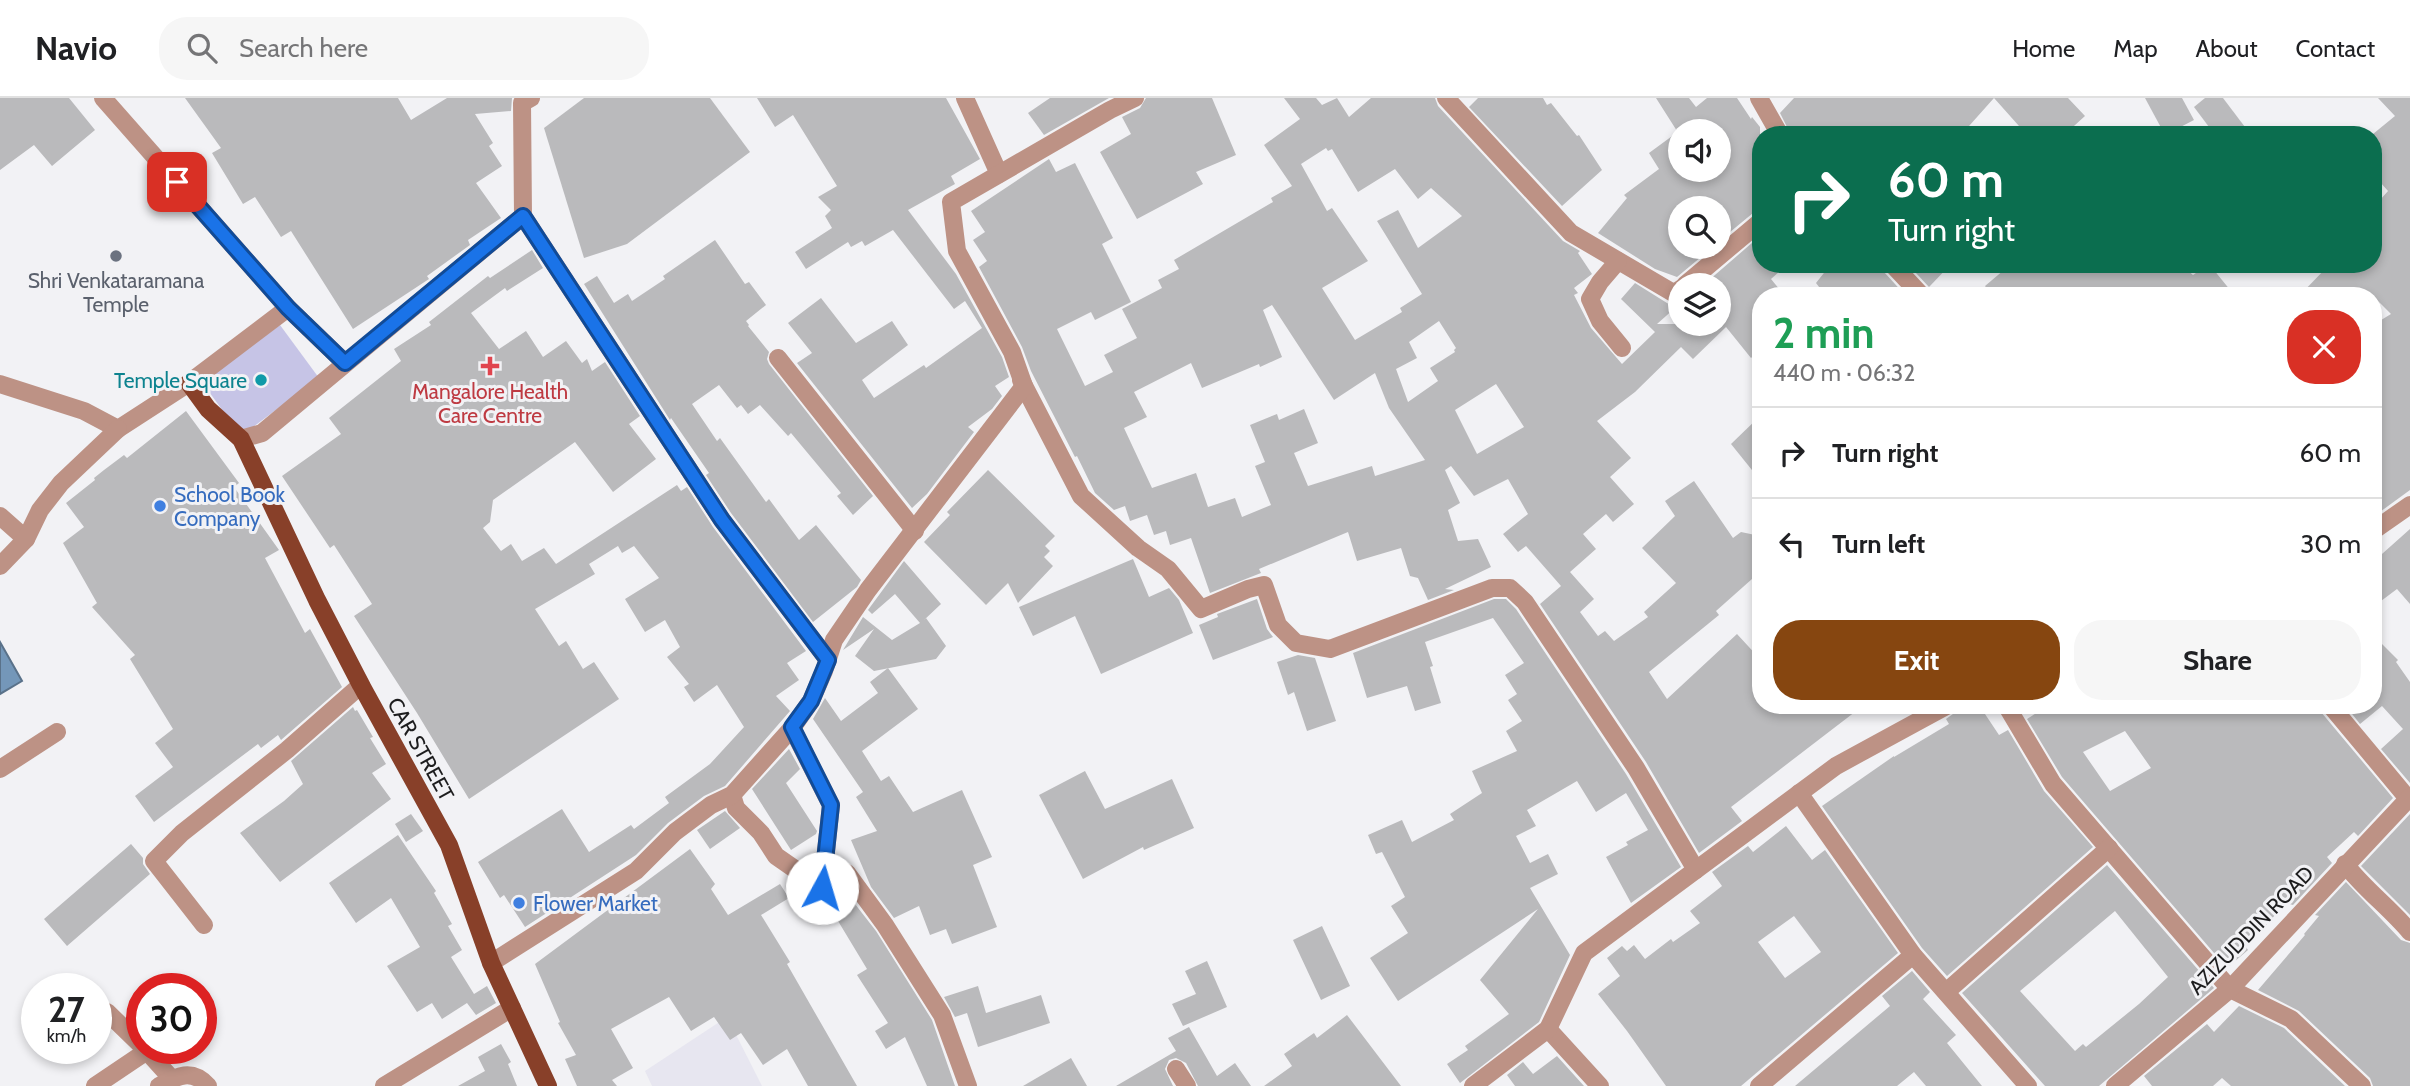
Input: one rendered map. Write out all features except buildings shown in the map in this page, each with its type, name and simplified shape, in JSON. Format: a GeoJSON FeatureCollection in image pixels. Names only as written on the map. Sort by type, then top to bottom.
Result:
{"type":"FeatureCollection","features":[{"type":"Feature","properties":{"kind":"main road"},"geometry":{"type":"LineString","coordinates":[[189,383],[208,409],[241,439]]}},
{"type":"Feature","properties":{"kind":"main road","name":"CAR STREET"},"geometry":{"type":"LineString","coordinates":[[241,439],[360,685],[449,845],[491,962],[548,1086]]}},
{"type":"Feature","properties":{"kind":"street"},"geometry":{"type":"LineString","coordinates":[[103,98],[288,308],[345,363]]}},
{"type":"Feature","properties":{"kind":"street"},"geometry":{"type":"LineString","coordinates":[[965,98],[999,174]]}},
{"type":"Feature","properties":{"kind":"street"},"geometry":{"type":"LineString","coordinates":[[491,962],[636,871],[675,832],[732,794],[792,727],[811,701],[834,640],[868,590],[1024,386],[1012,352],[957,251],[951,202],[1135,98]]}},
{"type":"Feature","properties":{"kind":"street"},"geometry":{"type":"LineString","coordinates":[[1446,98],[1571,233],[1668,290]]}},
{"type":"Feature","properties":{"kind":"street"},"geometry":{"type":"LineString","coordinates":[[1759,98],[1775,126]]}},
{"type":"Feature","properties":{"kind":"street"},"geometry":{"type":"LineString","coordinates":[[524,100],[523,216],[722,520],[828,660]]}},
{"type":"Feature","properties":{"kind":"street"},"geometry":{"type":"LineString","coordinates":[[241,439],[262,433],[523,216]]}},
{"type":"Feature","properties":{"kind":"street"},"geometry":{"type":"LineString","coordinates":[[1699,273],[1752,229]]}},
{"type":"Feature","properties":{"kind":"street"},"geometry":{"type":"LineString","coordinates":[[1618,261],[1590,299],[1600,321],[1622,348]]}},
{"type":"Feature","properties":{"kind":"street"},"geometry":{"type":"LineString","coordinates":[[1900,273],[1914,287]]}},
{"type":"Feature","properties":{"kind":"street"},"geometry":{"type":"LineString","coordinates":[[0,566],[26,538],[40,510],[61,483],[118,429],[189,383],[288,308]]}},
{"type":"Feature","properties":{"kind":"street"},"geometry":{"type":"LineString","coordinates":[[778,358],[915,530]]}},
{"type":"Feature","properties":{"kind":"street"},"geometry":{"type":"LineString","coordinates":[[1021,380],[1081,496],[1138,548],[1168,569],[1201,608],[1264,585],[1278,625],[1296,643],[1330,649],[1492,588],[1510,588],[1525,602],[1636,768],[1696,870]]}},
{"type":"Feature","properties":{"kind":"street"},"geometry":{"type":"LineString","coordinates":[[0,384],[84,411],[118,429]]}},
{"type":"Feature","properties":{"kind":"street"},"geometry":{"type":"LineString","coordinates":[[2382,525],[2410,505]]}},
{"type":"Feature","properties":{"kind":"street"},"geometry":{"type":"LineString","coordinates":[[0,516],[26,538]]}},
{"type":"Feature","properties":{"kind":"street"},"geometry":{"type":"LineString","coordinates":[[814,640],[834,640]]}},
{"type":"Feature","properties":{"kind":"street"},"geometry":{"type":"LineString","coordinates":[[204,925],[154,862],[182,833],[287,750],[360,685]]}},
{"type":"Feature","properties":{"kind":"street"},"geometry":{"type":"LineString","coordinates":[[1473,1086],[1548,1029],[1584,953],[1836,766],[1931,714]]}},
{"type":"Feature","properties":{"kind":"street"},"geometry":{"type":"LineString","coordinates":[[2011,714],[2053,784],[2230,989],[2291,1018],[2362,1086]]}},
{"type":"Feature","properties":{"kind":"street"},"geometry":{"type":"LineString","coordinates":[[2338,714],[2409,799]]}},
{"type":"Feature","properties":{"kind":"street"},"geometry":{"type":"LineString","coordinates":[[792,727],[831,805],[822,888]]}},
{"type":"Feature","properties":{"kind":"street"},"geometry":{"type":"LineString","coordinates":[[0,769],[57,732]]}},
{"type":"Feature","properties":{"kind":"street"},"geometry":{"type":"LineString","coordinates":[[1799,793],[1913,955],[2028,1086]]}},
{"type":"Feature","properties":{"kind":"street"},"geometry":{"type":"LineString","coordinates":[[732,794],[736,808],[761,833],[776,856],[822,888]]}},
{"type":"Feature","properties":{"kind":"street","name":"AZIZUDDIN ROAD"},"geometry":{"type":"LineString","coordinates":[[2115,1086],[2230,989],[2409,799]]}},
{"type":"Feature","properties":{"kind":"street"},"geometry":{"type":"LineString","coordinates":[[1945,992],[2109,848]]}},
{"type":"Feature","properties":{"kind":"street"},"geometry":{"type":"LineString","coordinates":[[2345,864],[2353,875],[2390,908],[2410,932]]}},
{"type":"Feature","properties":{"kind":"street"},"geometry":{"type":"LineString","coordinates":[[822,888],[847,873],[885,925],[942,1015],[968,1086]]}},
{"type":"Feature","properties":{"kind":"street"},"geometry":{"type":"LineString","coordinates":[[1759,1086],[1913,955]]}},
{"type":"Feature","properties":{"kind":"street"},"geometry":{"type":"LineString","coordinates":[[384,1086],[512,1008]]}},
{"type":"Feature","properties":{"kind":"street"},"geometry":{"type":"LineString","coordinates":[[112,1017],[126,1030]]}},
{"type":"Feature","properties":{"kind":"street"},"geometry":{"type":"LineString","coordinates":[[1548,1029],[1600,1086]]}},
{"type":"Feature","properties":{"kind":"street"},"geometry":{"type":"LineString","coordinates":[[95,1086],[126,1062]]}},
{"type":"Feature","properties":{"kind":"street"},"geometry":{"type":"LineString","coordinates":[[154,1064],[166,1083],[182,1075],[193,1075],[208,1086]]}},
{"type":"Feature","properties":{"kind":"street"},"geometry":{"type":"LineString","coordinates":[[1176,1069],[1187,1086]]}},
{"type":"Feature","properties":{"kind":"shaded area","name":"Temple Square"},"geometry":{"type":"Polygon","coordinates":[[[280,325],[319,378],[241,436],[202,382],[280,325]]]}},
{"type":"Feature","properties":{"kind":"shaded area"},"geometry":{"type":"Polygon","coordinates":[[[0,642],[22,681],[0,694],[0,642]]]}},
{"type":"Feature","properties":{"kind":"shaded area"},"geometry":{"type":"Polygon","coordinates":[[[727,1017],[762,1086],[652,1086],[645,1071],[727,1017]]]}},
{"type":"Feature","properties":{"kind":"place","name":"Shri Venkataramana Temple"},"geometry":{"type":"Point","coordinates":[116,256]}},
{"type":"Feature","properties":{"kind":"place","name":"Mangalore Health Care Centre"},"geometry":{"type":"Point","coordinates":[490,366]}},
{"type":"Feature","properties":{"kind":"place","name":"Temple Square"},"geometry":{"type":"Point","coordinates":[261,380]}},
{"type":"Feature","properties":{"kind":"place","name":"School Book Company"},"geometry":{"type":"Point","coordinates":[160,506]}},
{"type":"Feature","properties":{"kind":"place","name":"Flower Market"},"geometry":{"type":"Point","coordinates":[519,903]}},
{"type":"Feature","properties":{"kind":"route"},"geometry":{"type":"LineString","coordinates":[[177,182],[288,308],[345,363],[523,216],[722,520],[828,660],[811,701],[792,727],[831,805],[822,888]]}}]}
